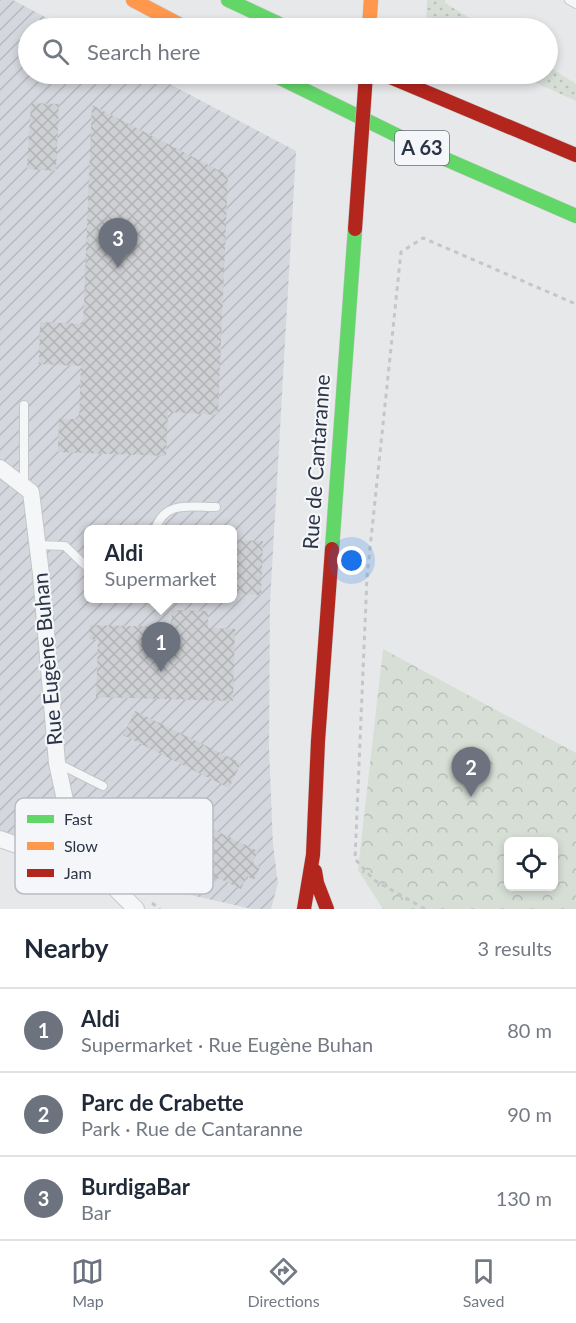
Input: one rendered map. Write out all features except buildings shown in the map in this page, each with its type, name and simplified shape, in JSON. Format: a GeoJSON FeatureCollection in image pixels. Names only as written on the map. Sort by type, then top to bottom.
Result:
{"type":"FeatureCollection","features":[{"type":"Feature","properties":{"kind":"main road"},"geometry":{"type":"LineString","coordinates":[[133,0],[167,18]]}},
{"type":"Feature","properties":{"kind":"main road"},"geometry":{"type":"LineString","coordinates":[[228,0],[267,18]]}},
{"type":"Feature","properties":{"kind":"main road"},"geometry":{"type":"LineString","coordinates":[[370,18],[371,0]]}},
{"type":"Feature","properties":{"kind":"main road","name":"A 63"},"geometry":{"type":"LineString","coordinates":[[292,84],[443,158],[576,216]]}},
{"type":"Feature","properties":{"kind":"main road","name":"Rue de Cantaranne"},"geometry":{"type":"LineString","coordinates":[[304,909],[313,855],[318,741],[365,84]]}},
{"type":"Feature","properties":{"kind":"main road","name":"A 63"},"geometry":{"type":"LineString","coordinates":[[407,84],[576,155]]}},
{"type":"Feature","properties":{"kind":"main road","name":"Rue de Cantaranne"},"geometry":{"type":"LineString","coordinates":[[313,855],[317,883],[327,909]]}},
{"type":"Feature","properties":{"kind":"street"},"geometry":{"type":"LineString","coordinates":[[0,468],[24,486]]}},
{"type":"Feature","properties":{"kind":"street","name":"Rue Eugène Buhan"},"geometry":{"type":"LineString","coordinates":[[24,486],[31,492],[38,545],[57,763],[65,798]]}},
{"type":"Feature","properties":{"kind":"street"},"geometry":{"type":"LineString","coordinates":[[0,839],[15,844]]}},
{"type":"Feature","properties":{"kind":"street"},"geometry":{"type":"LineString","coordinates":[[121,894],[136,909]]}},
{"type":"Feature","properties":{"kind":"lane"},"geometry":{"type":"LineString","coordinates":[[569,0],[576,4]]}},
{"type":"Feature","properties":{"kind":"lane"},"geometry":{"type":"LineString","coordinates":[[24,405],[24,486]]}},
{"type":"Feature","properties":{"kind":"lane"},"geometry":{"type":"LineString","coordinates":[[156,525],[157,520],[166,511],[175,507],[216,507]]}},
{"type":"Feature","properties":{"kind":"lane"},"geometry":{"type":"LineString","coordinates":[[38,545],[64,546],[84,564]]}},
{"type":"Feature","properties":{"kind":"lane"},"geometry":{"type":"LineString","coordinates":[[57,763],[103,786]]}},
{"type":"Feature","properties":{"kind":"path"},"geometry":{"type":"LineString","coordinates":[[425,909],[374,880],[355,859],[367,577],[401,252],[423,238],[576,304]]}},
{"type":"Feature","properties":{"kind":"shaded area"},"geometry":{"type":"Polygon","coordinates":[[[0,0],[13,0],[47,18],[18,18],[18,84],[170,84],[296,151],[270,603],[269,748],[273,845],[278,883],[271,909],[252,909],[186,894],[213,894],[213,798],[15,798],[15,845],[0,839],[0,0]]]}},
{"type":"Feature","properties":{"kind":"green space"},"geometry":{"type":"Polygon","coordinates":[[[427,0],[445,0],[445,3],[470,18],[426,18],[427,0]]]}},
{"type":"Feature","properties":{"kind":"green space"},"geometry":{"type":"Polygon","coordinates":[[[558,72],[576,84],[576,101],[539,84],[558,84],[558,72]]]}},
{"type":"Feature","properties":{"kind":"green space"},"geometry":{"type":"Polygon","coordinates":[[[383,649],[576,753],[576,909],[383,909],[358,870],[383,649]]]}},
{"type":"Feature","properties":{"kind":"traffic: fast"},"geometry":{"type":"LineString","coordinates":[[228,0],[267,18]]}},
{"type":"Feature","properties":{"kind":"traffic: fast"},"geometry":{"type":"LineString","coordinates":[[292,84],[443,158],[576,216]]}},
{"type":"Feature","properties":{"kind":"traffic: fast"},"geometry":{"type":"LineString","coordinates":[[332,549],[355,229]]}},
{"type":"Feature","properties":{"kind":"traffic: slow"},"geometry":{"type":"LineString","coordinates":[[133,0],[167,18]]}},
{"type":"Feature","properties":{"kind":"traffic: slow"},"geometry":{"type":"LineString","coordinates":[[370,18],[371,0]]}},
{"type":"Feature","properties":{"kind":"traffic: jam"},"geometry":{"type":"LineString","coordinates":[[355,229],[365,84]]}},
{"type":"Feature","properties":{"kind":"traffic: jam"},"geometry":{"type":"LineString","coordinates":[[407,84],[576,155]]}},
{"type":"Feature","properties":{"kind":"traffic: jam"},"geometry":{"type":"LineString","coordinates":[[304,909],[313,855],[318,741],[332,549]]}},
{"type":"Feature","properties":{"kind":"traffic: jam"},"geometry":{"type":"LineString","coordinates":[[315,871],[327,909]]}},
{"type":"Feature","properties":{"kind":"place","name":"BurdigaBar"},"geometry":{"type":"Point","coordinates":[118,268]}},
{"type":"Feature","properties":{"kind":"place","name":"Aldi"},"geometry":{"type":"Point","coordinates":[161,672]}},
{"type":"Feature","properties":{"kind":"place","name":"Parc de Crabette"},"geometry":{"type":"Point","coordinates":[471,797]}}]}
